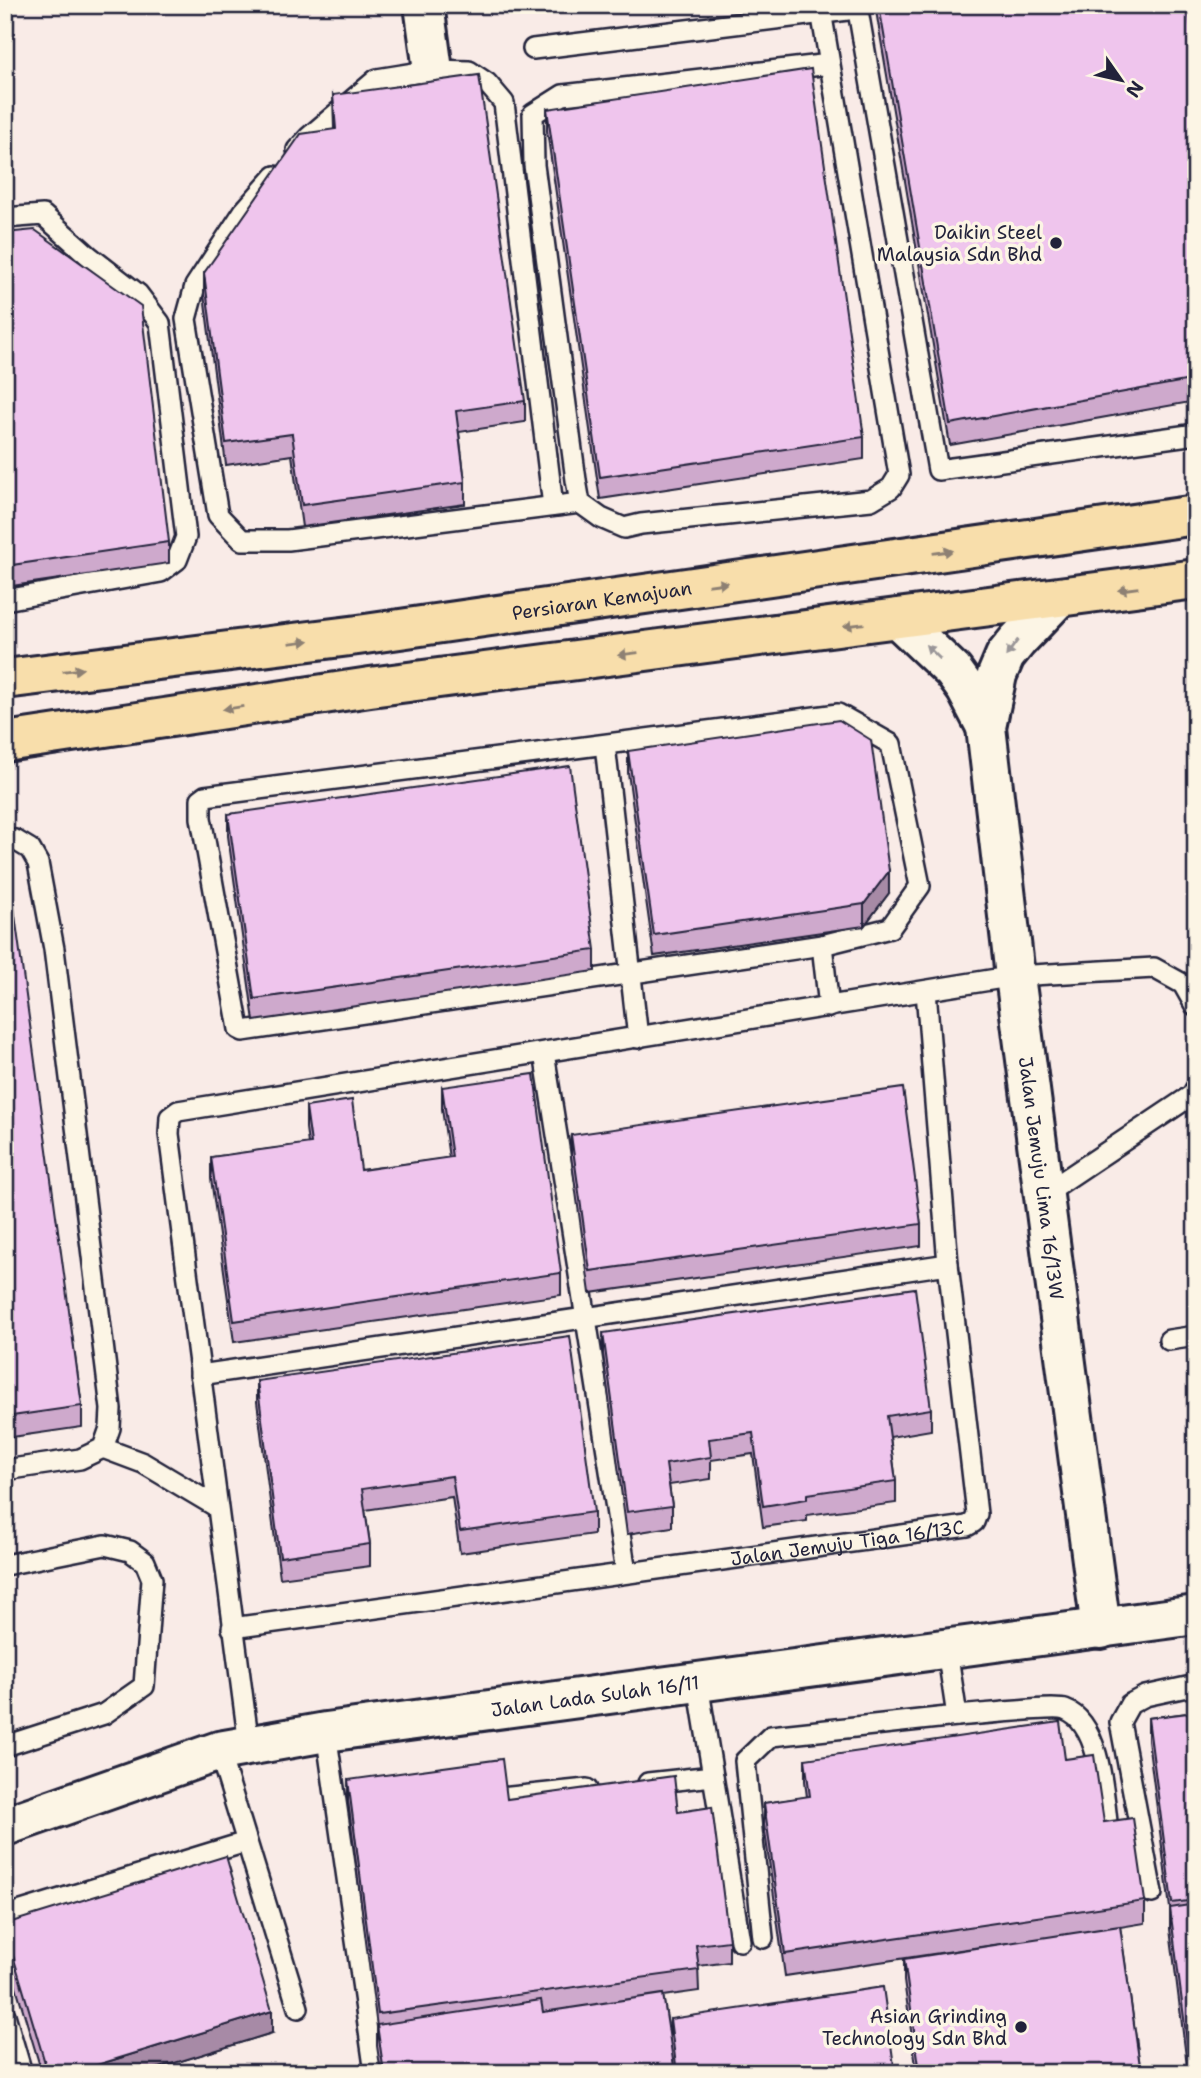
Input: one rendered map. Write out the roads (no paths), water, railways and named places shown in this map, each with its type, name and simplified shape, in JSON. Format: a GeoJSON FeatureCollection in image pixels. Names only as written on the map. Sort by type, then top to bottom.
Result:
{"type":"FeatureCollection","features":[{"type":"Feature","properties":{"kind":"main road","name":"Persiaran Kemajuan"},"geometry":{"type":"LineString","coordinates":[[5,679],[359,635],[1196,515]]}},
{"type":"Feature","properties":{"kind":"main road"},"geometry":{"type":"LineString","coordinates":[[5,742],[370,687],[899,620],[1196,579]]}},
{"type":"Feature","properties":{"kind":"main road"},"geometry":{"type":"LineString","coordinates":[[473,619],[459,644],[467,663],[481,672]]}},
{"type":"Feature","properties":{"kind":"main road"},"geometry":{"type":"LineString","coordinates":[[359,635],[375,647],[380,655],[381,667],[370,687]]}},
{"type":"Feature","properties":{"kind":"street"},"geometry":{"type":"LineString","coordinates":[[424,5],[433,70]]}},
{"type":"Feature","properties":{"kind":"street","name":"Jalan Jemuju Lima 16/13W"},"geometry":{"type":"LineString","coordinates":[[1058,598],[1005,656],[997,675],[986,727],[1015,976],[1101,1629]]}},
{"type":"Feature","properties":{"kind":"street","name":"Jalan Jemuju Lima 16/13W"},"geometry":{"type":"LineString","coordinates":[[899,620],[953,671],[967,689],[986,727]]}},
{"type":"Feature","properties":{"kind":"street","name":"Jalan Lada Sulah 16/11"},"geometry":{"type":"LineString","coordinates":[[5,1826],[234,1748],[326,1732],[1196,1615]]}},
{"type":"Feature","properties":{"kind":"lane"},"geometry":{"type":"LineString","coordinates":[[533,49],[821,9],[857,7],[938,470],[1196,434]]}},
{"type":"Feature","properties":{"kind":"lane"},"geometry":{"type":"LineString","coordinates":[[554,506],[504,103],[487,83],[468,71],[433,70],[377,79],[309,137],[244,211],[195,286],[186,319],[218,515],[242,540],[288,540],[580,503],[601,518],[624,528],[871,500],[891,488],[899,475],[821,9]]}},
{"type":"Feature","properties":{"kind":"lane"},"geometry":{"type":"LineString","coordinates":[[580,503],[534,165],[533,114],[563,95],[830,64]]}},
{"type":"Feature","properties":{"kind":"lane"},"geometry":{"type":"LineString","coordinates":[[5,218],[43,215],[89,256],[138,294],[160,323],[186,537],[177,560],[161,572],[5,600]]}},
{"type":"Feature","properties":{"kind":"lane"},"geometry":{"type":"LineString","coordinates":[[838,714],[891,744],[920,886],[890,928],[822,945],[242,1031],[238,1024],[201,818],[201,799],[205,796],[838,714]]}},
{"type":"Feature","properties":{"kind":"lane"},"geometry":{"type":"LineString","coordinates":[[605,744],[638,1038]]}},
{"type":"Feature","properties":{"kind":"lane"},"geometry":{"type":"LineString","coordinates":[[5,838],[16,839],[30,849],[38,863],[54,949],[111,1409],[110,1428],[103,1448],[80,1459],[5,1470]]}},
{"type":"Feature","properties":{"kind":"lane"},"geometry":{"type":"LineString","coordinates":[[822,945],[829,1007]]}},
{"type":"Feature","properties":{"kind":"lane"},"geometry":{"type":"LineString","coordinates":[[298,2008],[246,1842],[234,1748],[232,1628],[169,1134],[170,1116],[178,1111],[1015,976],[1154,968],[1183,984],[1196,1006]]}},
{"type":"Feature","properties":{"kind":"lane","name":"Jalan Jemuju Tiga 16/13C"},"geometry":{"type":"LineString","coordinates":[[232,1628],[967,1526],[974,1522],[977,1514],[948,1264],[926,991]]}},
{"type":"Feature","properties":{"kind":"lane"},"geometry":{"type":"LineString","coordinates":[[544,1053],[626,1572]]}},
{"type":"Feature","properties":{"kind":"lane"},"geometry":{"type":"LineString","coordinates":[[1044,1194],[1192,1095],[1196,1088]]}},
{"type":"Feature","properties":{"kind":"lane"},"geometry":{"type":"LineString","coordinates":[[200,1375],[948,1264]]}},
{"type":"Feature","properties":{"kind":"lane"},"geometry":{"type":"LineString","coordinates":[[1169,1340],[1196,1336]]}},
{"type":"Feature","properties":{"kind":"lane"},"geometry":{"type":"LineString","coordinates":[[103,1448],[152,1468],[217,1507]]}},
{"type":"Feature","properties":{"kind":"lane"},"geometry":{"type":"LineString","coordinates":[[5,1565],[105,1545],[130,1551],[145,1562],[152,1579],[144,1686],[104,1714],[5,1746]]}},
{"type":"Feature","properties":{"kind":"lane"},"geometry":{"type":"LineString","coordinates":[[947,1650],[957,1716]]}},
{"type":"Feature","properties":{"kind":"lane"},"geometry":{"type":"LineString","coordinates":[[698,1684],[740,1941]]}},
{"type":"Feature","properties":{"kind":"lane"},"geometry":{"type":"LineString","coordinates":[[1152,1893],[1120,1722],[1129,1704],[1145,1696],[1196,1685]]}},
{"type":"Feature","properties":{"kind":"lane"},"geometry":{"type":"LineString","coordinates":[[763,1938],[745,1760],[771,1736],[957,1716],[1064,1709],[1085,1724],[1099,1765],[1108,1831]]}},
{"type":"Feature","properties":{"kind":"lane"},"geometry":{"type":"LineString","coordinates":[[326,1732],[374,2073]]}},
{"type":"Feature","properties":{"kind":"lane"},"geometry":{"type":"LineString","coordinates":[[631,1784],[713,1776]]}},
{"type":"Feature","properties":{"kind":"lane"},"geometry":{"type":"LineString","coordinates":[[465,1801],[603,1787]]}},
{"type":"Feature","properties":{"kind":"lane"},"geometry":{"type":"LineString","coordinates":[[5,1916],[246,1842]]}},
{"type":"Feature","properties":{"kind":"lane"},"geometry":{"type":"LineString","coordinates":[[5,2015],[22,2073]]}},
{"type":"Feature","properties":{"kind":"place","name":"Daikin Steel Malaysia Sdn Bhd"},"geometry":{"type":"Point","coordinates":[1056,243]}},
{"type":"Feature","properties":{"kind":"place","name":"Asian Grinding Technology Sdn Bhd"},"geometry":{"type":"Point","coordinates":[1021,2027]}}]}
